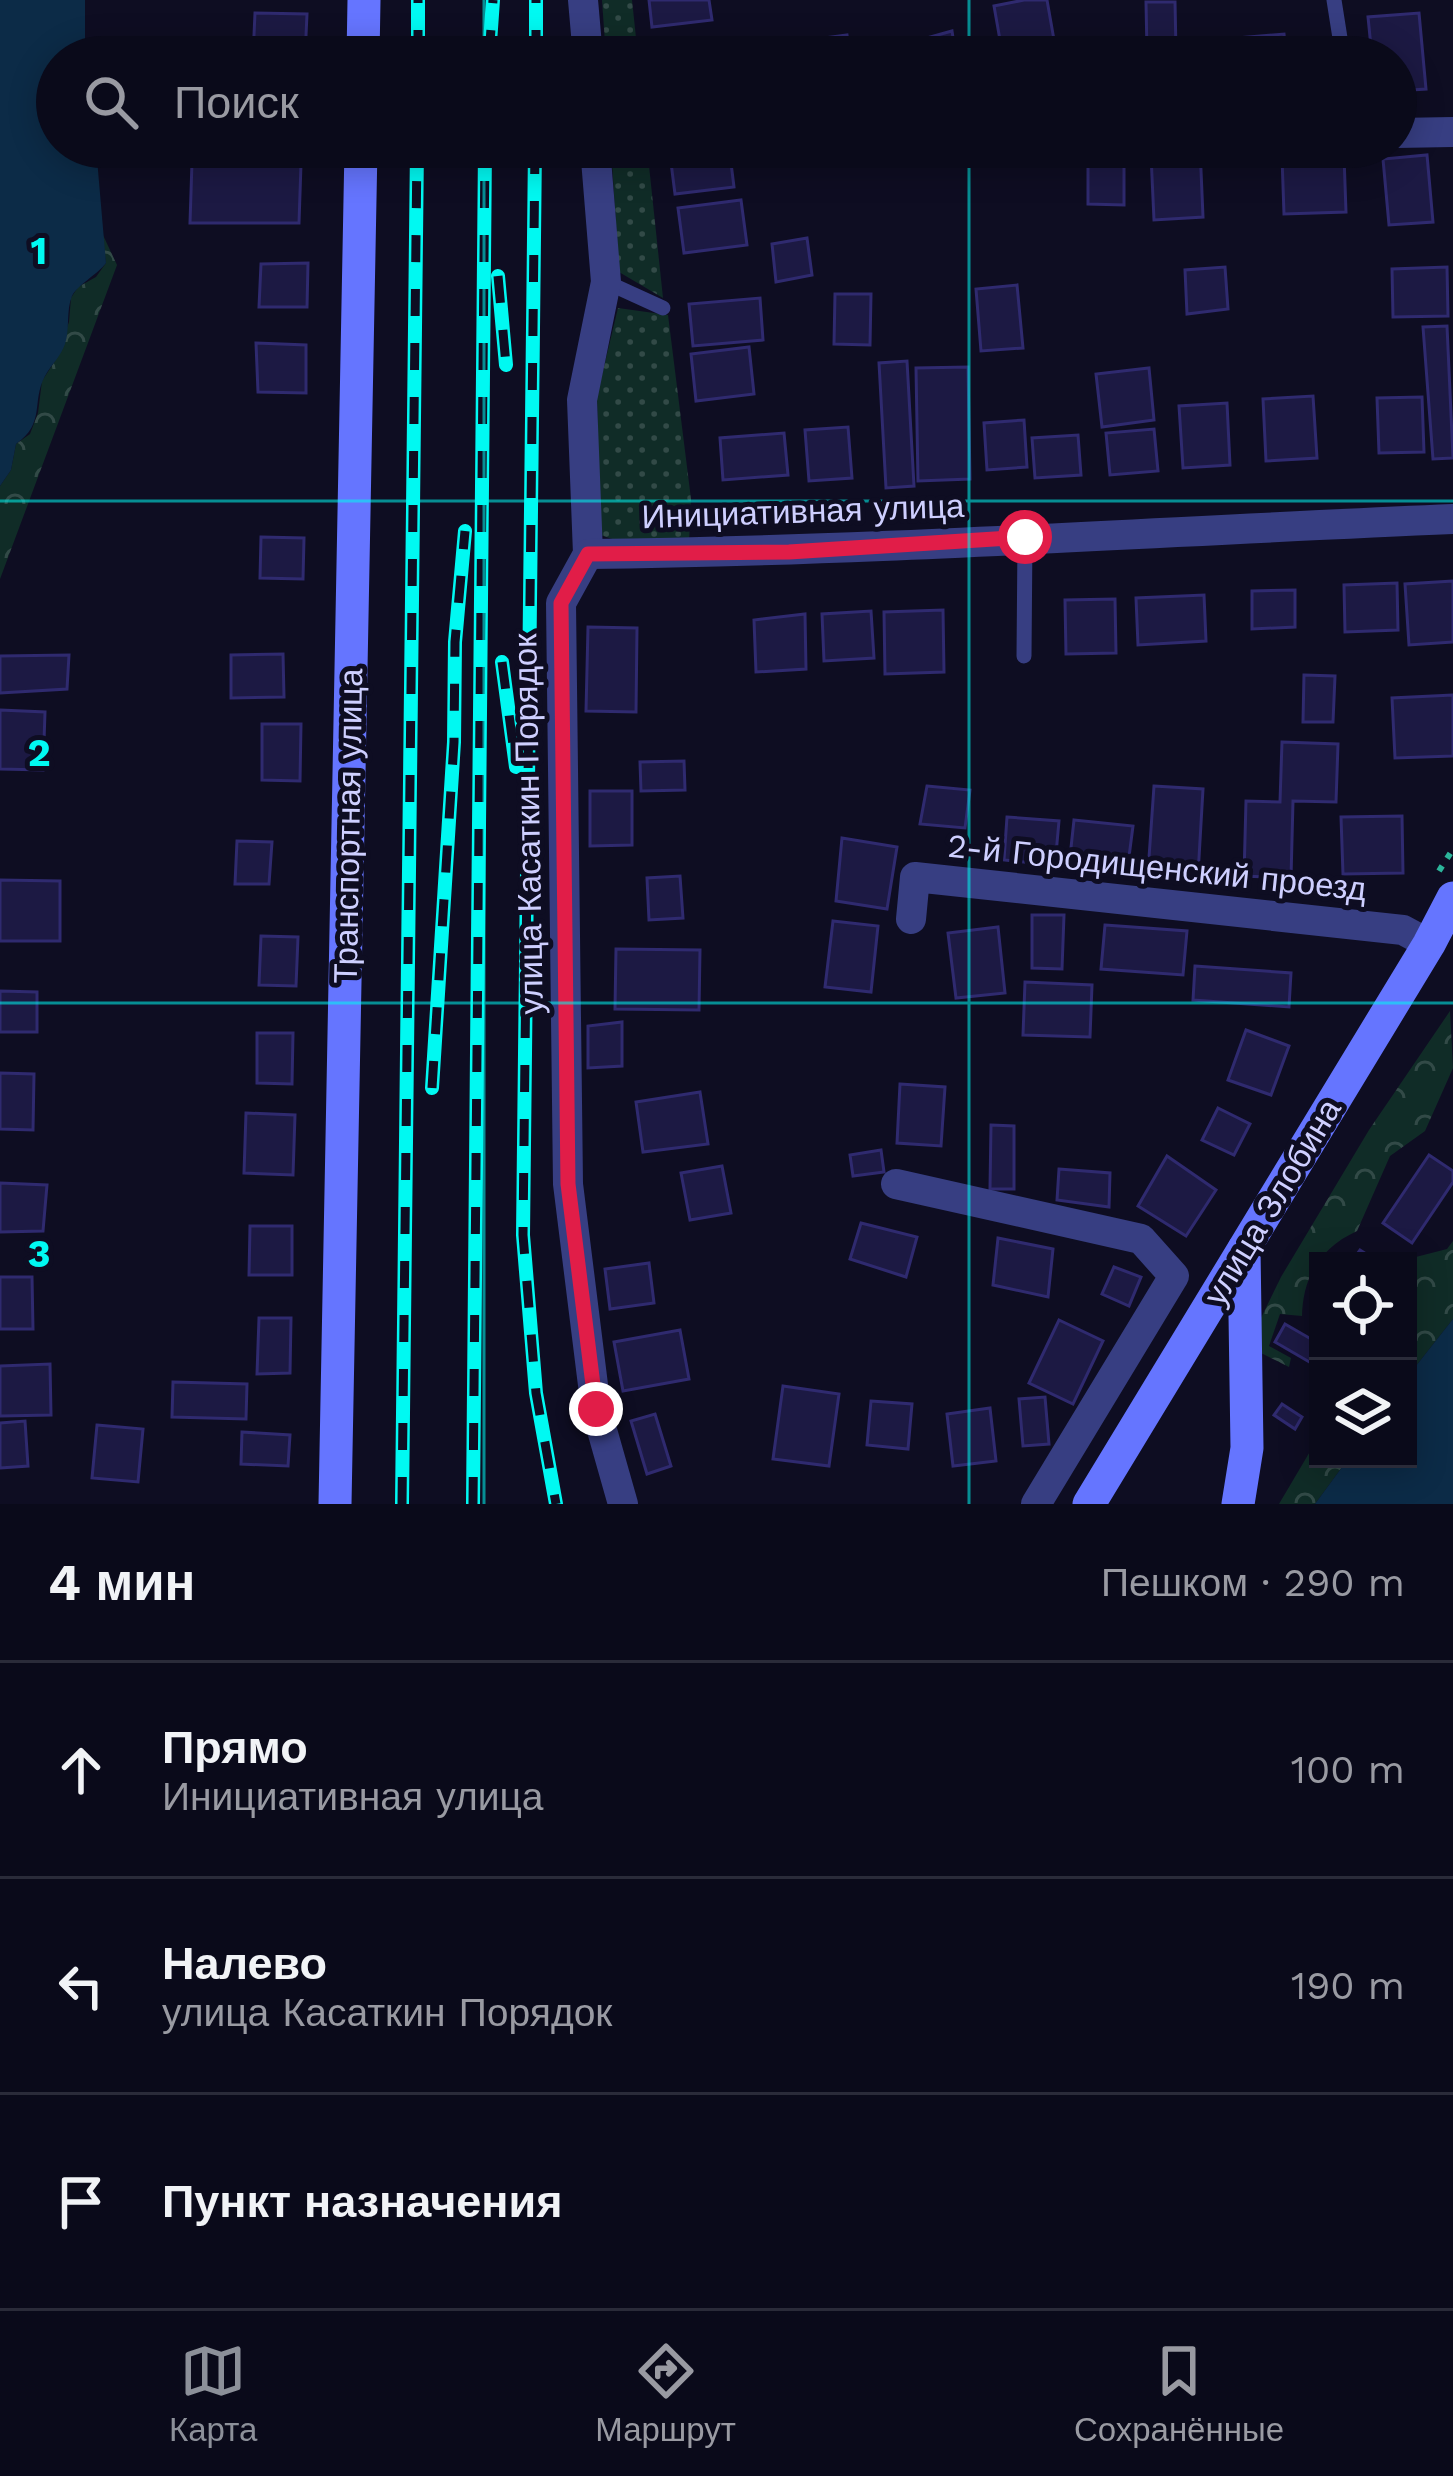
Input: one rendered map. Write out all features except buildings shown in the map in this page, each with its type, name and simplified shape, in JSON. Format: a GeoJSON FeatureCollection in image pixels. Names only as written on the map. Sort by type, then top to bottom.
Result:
{"type":"FeatureCollection","features":[{"type":"Feature","properties":{"kind":"main road"},"geometry":{"type":"LineString","coordinates":[[363,36],[364,0]]}},
{"type":"Feature","properties":{"kind":"main road","name":"Транспортная улица"},"geometry":{"type":"LineString","coordinates":[[335,1504],[361,168]]}},
{"type":"Feature","properties":{"kind":"main road","name":"улица Злобина"},"geometry":{"type":"LineString","coordinates":[[1089,1504],[1430,944],[1453,898]]}},
{"type":"Feature","properties":{"kind":"main road"},"geometry":{"type":"LineString","coordinates":[[1238,1504],[1247,1448],[1244,1249]]}},
{"type":"Feature","properties":{"kind":"street"},"geometry":{"type":"LineString","coordinates":[[583,0],[586,36]]}},
{"type":"Feature","properties":{"kind":"street"},"geometry":{"type":"LineString","coordinates":[[1417,133],[1453,132]]}},
{"type":"Feature","properties":{"kind":"street","name":"улица Касаткин Порядок"},"geometry":{"type":"LineString","coordinates":[[597,168],[606,282],[582,400],[588,554],[561,603],[568,1184],[596,1409],[623,1504]]}},
{"type":"Feature","properties":{"kind":"street","name":"Инициативная улица"},"geometry":{"type":"LineString","coordinates":[[588,554],[789,552],[1453,519]]}},
{"type":"Feature","properties":{"kind":"street","name":"2-й Городищенский проезд"},"geometry":{"type":"LineString","coordinates":[[911,919],[916,877],[1403,930],[1430,944]]}},
{"type":"Feature","properties":{"kind":"street"},"geometry":{"type":"LineString","coordinates":[[896,1184],[1141,1239],[1174,1276],[1036,1504]]}},
{"type":"Feature","properties":{"kind":"lane"},"geometry":{"type":"LineString","coordinates":[[1334,0],[1340,36]]}},
{"type":"Feature","properties":{"kind":"lane"},"geometry":{"type":"LineString","coordinates":[[606,282],[663,308]]}},
{"type":"Feature","properties":{"kind":"lane"},"geometry":{"type":"LineString","coordinates":[[1024,656],[1025,537]]}},
{"type":"Feature","properties":{"kind":"green space"},"geometry":{"type":"Polygon","coordinates":[[[602,0],[632,0],[636,36],[605,36],[602,0]]]}},
{"type":"Feature","properties":{"kind":"green space"},"geometry":{"type":"Polygon","coordinates":[[[612,168],[649,168],[663,298],[619,272],[612,168]]]}},
{"type":"Feature","properties":{"kind":"green space"},"geometry":{"type":"Polygon","coordinates":[[[102,233],[117,265],[0,579],[0,486],[11,470],[16,444],[30,434],[38,413],[42,381],[69,322],[71,298],[106,263],[102,233]]]}},
{"type":"Feature","properties":{"kind":"green space"},"geometry":{"type":"Polygon","coordinates":[[[618,308],[668,315],[691,499],[689,543],[628,544],[600,535],[597,396],[618,308]]]}},
{"type":"Feature","properties":{"kind":"green space"},"geometry":{"type":"Polygon","coordinates":[[[1450,1011],[1453,1068],[1425,1131],[1390,1156],[1357,1231],[1327,1252],[1309,1252],[1302,1316],[1280,1314],[1269,1346],[1291,1358],[1289,1367],[1261,1353],[1257,1326],[1369,1130],[1450,1011]]]}},
{"type":"Feature","properties":{"kind":"green space"},"geometry":{"type":"Polygon","coordinates":[[[1453,1241],[1453,1319],[1417,1365],[1417,1257],[1447,1249],[1453,1241]]]}},
{"type":"Feature","properties":{"kind":"green space"},"geometry":{"type":"Polygon","coordinates":[[[1309,1453],[1309,1468],[1341,1468],[1315,1504],[1279,1504],[1309,1453]]]}},
{"type":"Feature","properties":{"kind":"water"},"geometry":{"type":"Polygon","coordinates":[[[0,0],[85,0],[85,36],[36,36],[36,168],[98,168],[106,263],[72,296],[65,344],[45,376],[35,420],[16,444],[11,470],[0,486],[0,0]]]}},
{"type":"Feature","properties":{"kind":"water"},"geometry":{"type":"Polygon","coordinates":[[[1453,1319],[1453,1504],[1315,1504],[1341,1468],[1417,1468],[1417,1365],[1453,1319]]]}},
{"type":"Feature","properties":{"kind":"railway"},"geometry":{"type":"LineString","coordinates":[[418,0],[418,36]]}},
{"type":"Feature","properties":{"kind":"railway"},"geometry":{"type":"LineString","coordinates":[[490,36],[493,0]]}},
{"type":"Feature","properties":{"kind":"railway"},"geometry":{"type":"LineString","coordinates":[[536,0],[536,36]]}},
{"type":"Feature","properties":{"kind":"railway"},"geometry":{"type":"LineString","coordinates":[[402,1504],[417,168]]}},
{"type":"Feature","properties":{"kind":"railway"},"geometry":{"type":"LineString","coordinates":[[473,1504],[485,168]]}},
{"type":"Feature","properties":{"kind":"railway"},"geometry":{"type":"LineString","coordinates":[[535,168],[523,1235],[536,1393],[556,1504]]}},
{"type":"Feature","properties":{"kind":"railway"},"geometry":{"type":"LineString","coordinates":[[498,276],[506,365]]}},
{"type":"Feature","properties":{"kind":"railway"},"geometry":{"type":"LineString","coordinates":[[432,1088],[465,531]]}},
{"type":"Feature","properties":{"kind":"railway"},"geometry":{"type":"LineString","coordinates":[[502,662],[516,767]]}},
{"type":"Feature","properties":{"kind":"route"},"geometry":{"type":"LineString","coordinates":[[596,1409],[568,1184],[561,603],[588,554],[789,552],[1025,537]]}}]}
